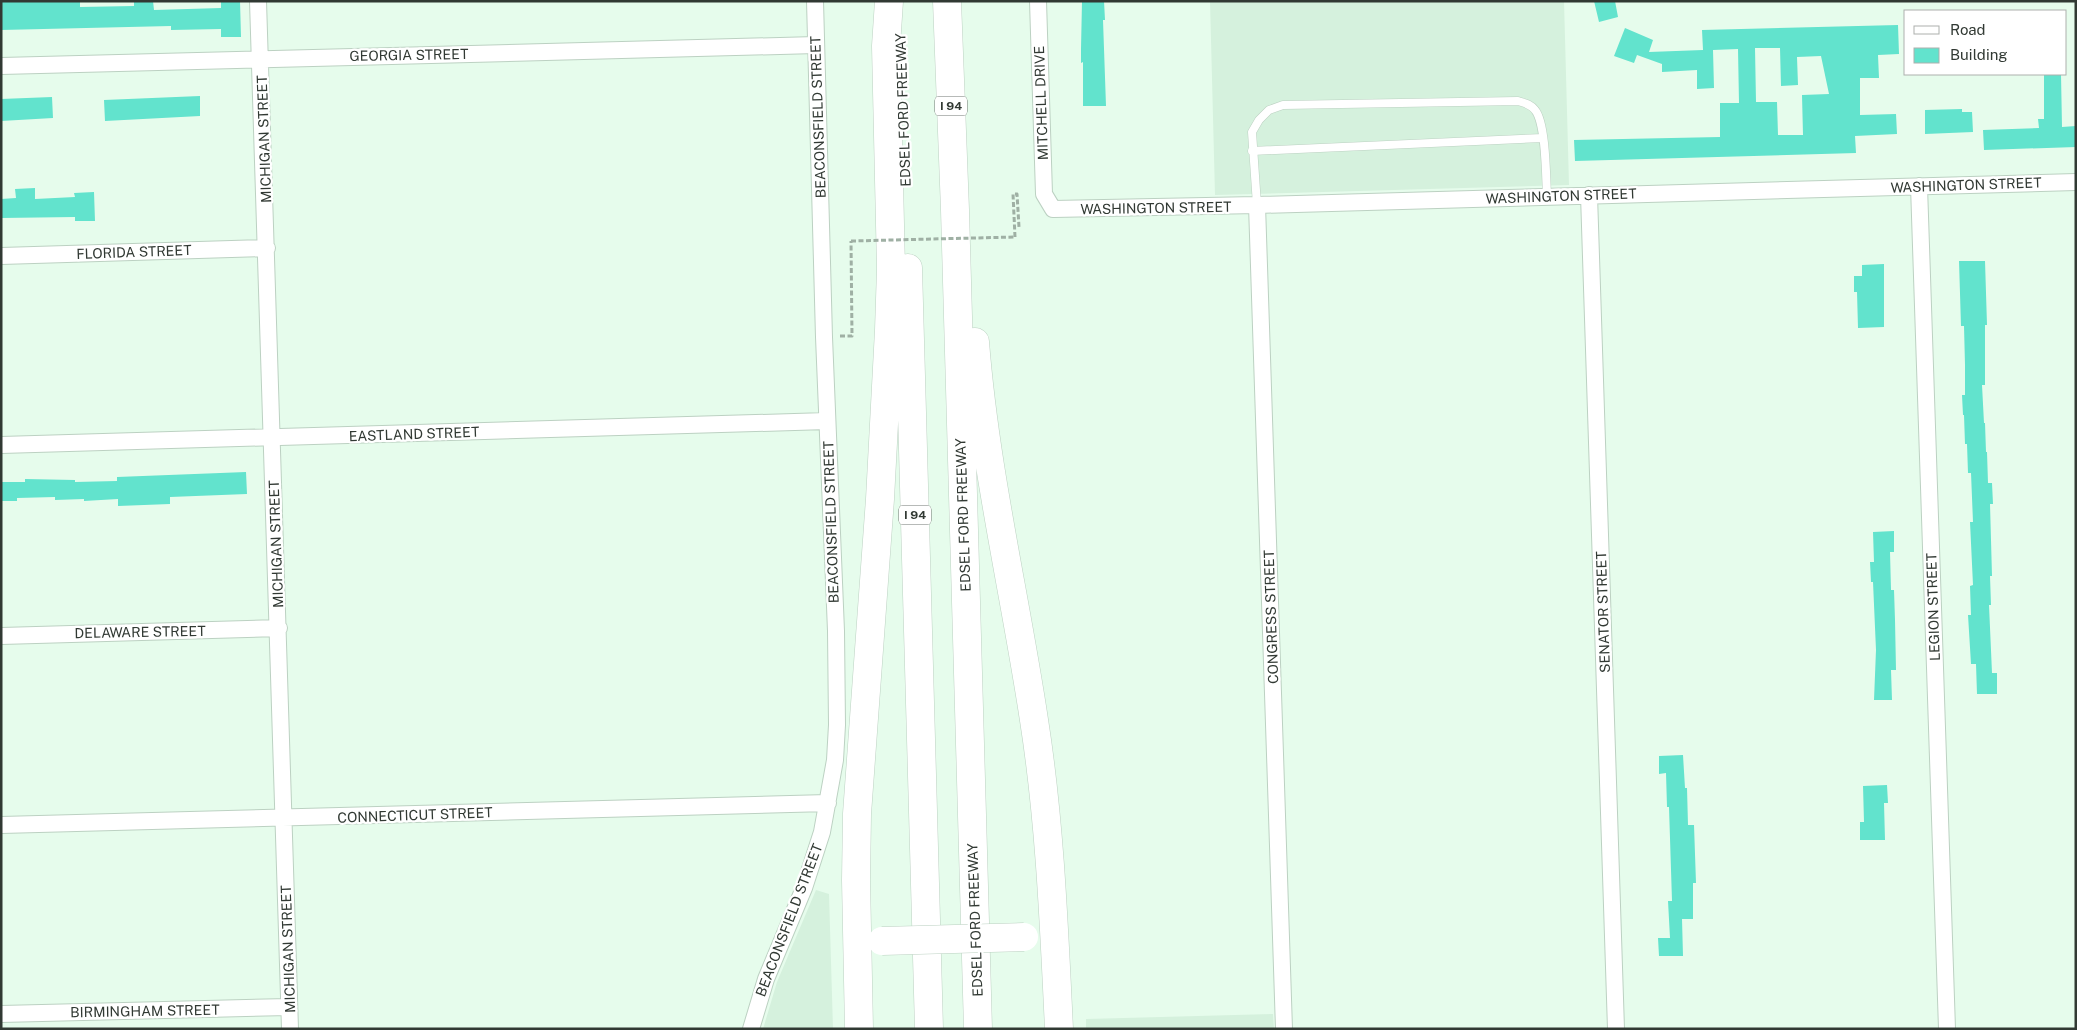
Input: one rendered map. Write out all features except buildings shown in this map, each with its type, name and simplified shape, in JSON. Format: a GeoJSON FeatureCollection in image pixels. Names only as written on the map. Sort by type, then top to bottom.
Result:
{"type":"FeatureCollection","features":[{"type":"Feature","properties":{"kind":"highway"},"geometry":{"type":"LineString","coordinates":[[859,1029],[857,814],[880,499],[891,269],[886,46],[889,1]]}},
{"type":"Feature","properties":{"kind":"highway","name":"EDSEL FORD FREEWAY"},"geometry":{"type":"LineString","coordinates":[[900,1],[929,1029]]}},
{"type":"Feature","properties":{"kind":"highway","name":"EDSEL FORD FREEWAY"},"geometry":{"type":"LineString","coordinates":[[947,1],[955,210],[978,1029]]}},
{"type":"Feature","properties":{"kind":"highway"},"geometry":{"type":"LineString","coordinates":[[955,210],[970,281],[976,361],[996,510],[1039,750],[1056,954],[1059,1029]]}},
{"type":"Feature","properties":{"kind":"highway"},"geometry":{"type":"LineString","coordinates":[[857,959],[868,946],[882,941],[1024,937],[1042,941],[1050,946],[1056,954]]}},
{"type":"Feature","properties":{"kind":"street","name":"MICHIGAN STREET"},"geometry":{"type":"LineString","coordinates":[[258,1],[290,1029]]}},
{"type":"Feature","properties":{"kind":"street","name":"BEACONSFIELD STREET"},"geometry":{"type":"LineString","coordinates":[[751,1029],[766,979],[804,888],[814,858],[828,803],[835,760],[837,725],[815,1]]}},
{"type":"Feature","properties":{"kind":"street","name":"MITCHELL DRIVE"},"geometry":{"type":"LineString","coordinates":[[1038,1],[1042,173],[1044,194],[1048,203]]}},
{"type":"Feature","properties":{"kind":"street","name":"GEORGIA STREET"},"geometry":{"type":"LineString","coordinates":[[1,66],[816,45]]}},
{"type":"Feature","properties":{"kind":"street","name":"WASHINGTON STREET"},"geometry":{"type":"LineString","coordinates":[[1048,203],[1054,209],[1066,210],[2076,182]]}},
{"type":"Feature","properties":{"kind":"street","name":"LEGION STREET"},"geometry":{"type":"LineString","coordinates":[[1920,186],[1947,1029]]}},
{"type":"Feature","properties":{"kind":"street","name":"SENATOR STREET"},"geometry":{"type":"LineString","coordinates":[[1589,195],[1616,1029]]}},
{"type":"Feature","properties":{"kind":"street","name":"CONGRESS STREET"},"geometry":{"type":"LineString","coordinates":[[1257,205],[1284,1029]]}},
{"type":"Feature","properties":{"kind":"street","name":"FLORIDA STREET"},"geometry":{"type":"LineString","coordinates":[[1,256],[266,248]]}},
{"type":"Feature","properties":{"kind":"street","name":"EASTLAND STREET"},"geometry":{"type":"LineString","coordinates":[[1,445],[827,421]]}},
{"type":"Feature","properties":{"kind":"street","name":"DELAWARE STREET"},"geometry":{"type":"LineString","coordinates":[[1,636],[279,628]]}},
{"type":"Feature","properties":{"kind":"street","name":"CONNECTICUT STREET"},"geometry":{"type":"LineString","coordinates":[[1,825],[828,803]]}},
{"type":"Feature","properties":{"kind":"street","name":"BIRMINGHAM STREET"},"geometry":{"type":"LineString","coordinates":[[1,1014],[289,1007]]}},
{"type":"Feature","properties":{"kind":"lane"},"geometry":{"type":"LineString","coordinates":[[1257,205],[1252,132],[1268,110],[1283,105],[1518,101],[1528,104],[1536,110],[1543,138],[1547,196]]}},
{"type":"Feature","properties":{"kind":"lane"},"geometry":{"type":"LineString","coordinates":[[1252,152],[1543,138]]}},
{"type":"Feature","properties":{"kind":"path"},"geometry":{"type":"LineString","coordinates":[[824,337],[852,336],[851,241],[1015,237],[1013,194],[1017,194],[1019,227]]}},
{"type":"Feature","properties":{"kind":"shaded area"},"geometry":{"type":"Polygon","coordinates":[[[1210,1],[1564,1],[1569,185],[1215,195],[1210,1]]]}},
{"type":"Feature","properties":{"kind":"shaded area"},"geometry":{"type":"Polygon","coordinates":[[[816,890],[829,894],[833,1029],[763,1029],[777,982],[816,890]]]}},
{"type":"Feature","properties":{"kind":"shaded area"},"geometry":{"type":"Polygon","coordinates":[[[1273,1014],[1274,1029],[1086,1029],[1086,1019],[1273,1014]]]}}]}
